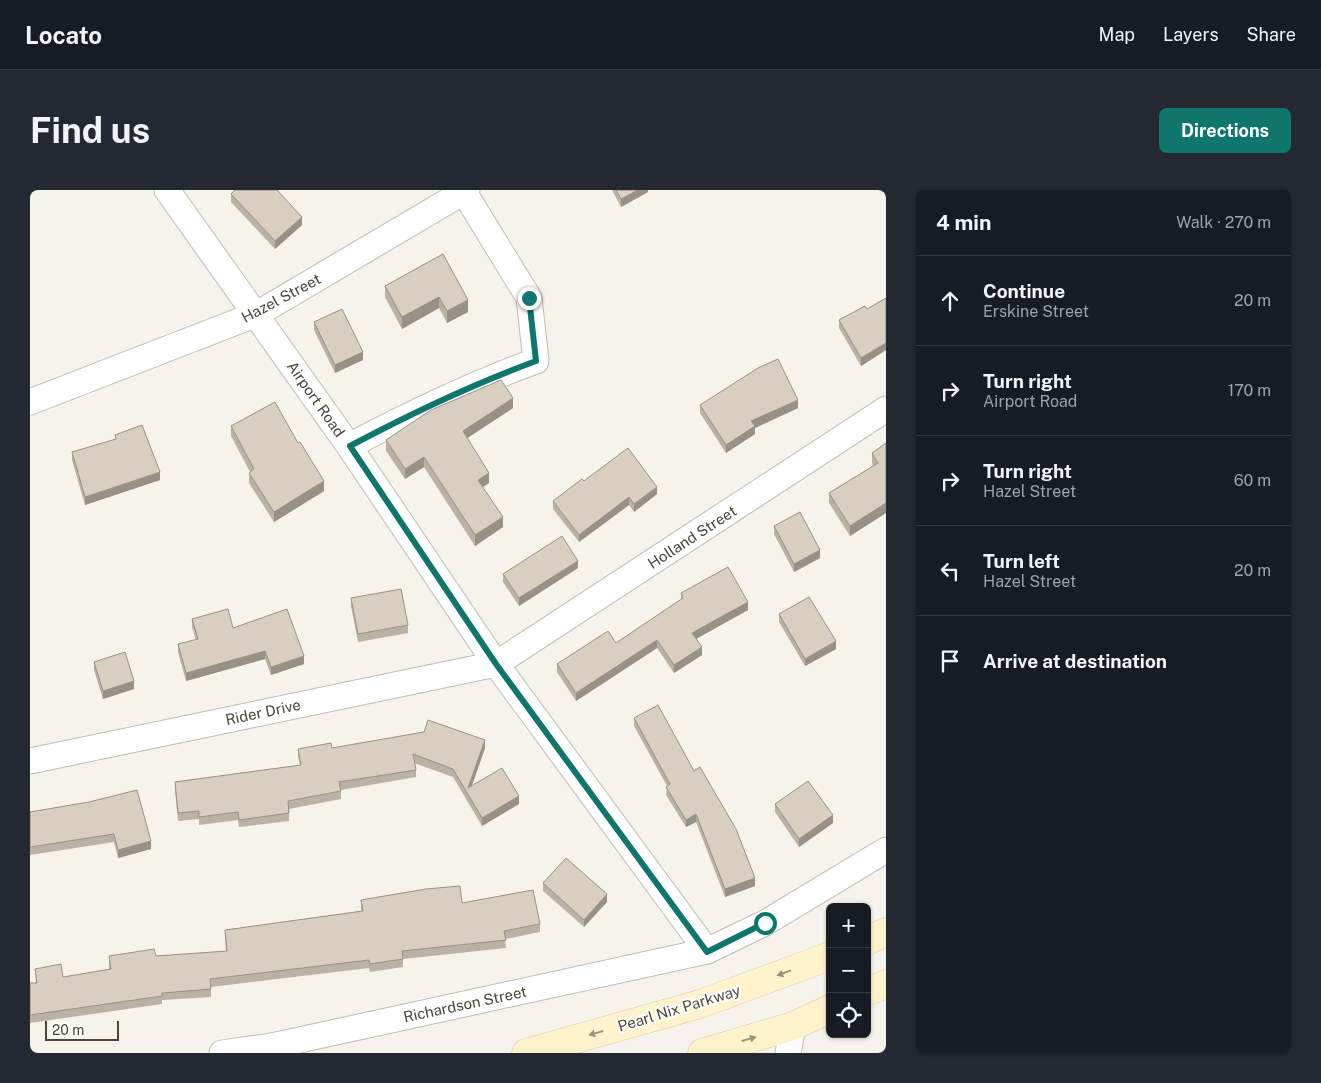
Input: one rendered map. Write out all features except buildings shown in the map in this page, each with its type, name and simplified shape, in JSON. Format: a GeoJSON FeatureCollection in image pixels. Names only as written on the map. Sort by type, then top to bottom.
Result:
{"type":"FeatureCollection","features":[{"type":"Feature","properties":{"kind":"main road"},"geometry":{"type":"LineString","coordinates":[[871,939],[886,932]]}},
{"type":"Feature","properties":{"kind":"main road","name":"Pearl Nix Parkway"},"geometry":{"type":"LineString","coordinates":[[526,1053],[700,1004],[826,957]]}},
{"type":"Feature","properties":{"kind":"main road"},"geometry":{"type":"LineString","coordinates":[[871,990],[886,984]]}},
{"type":"Feature","properties":{"kind":"main road"},"geometry":{"type":"LineString","coordinates":[[702,1053],[792,1026],[826,1011]]}},
{"type":"Feature","properties":{"kind":"street","name":"Airport Road"},"geometry":{"type":"LineString","coordinates":[[167,190],[350,446],[496,664],[707,952]]}},
{"type":"Feature","properties":{"kind":"street","name":"Hazel Street"},"geometry":{"type":"LineString","coordinates":[[30,402],[257,314],[466,191],[529,298],[536,361],[476,384],[406,416],[350,446]]}},
{"type":"Feature","properties":{"kind":"street","name":"Holland Street"},"geometry":{"type":"LineString","coordinates":[[496,664],[886,408]]}},
{"type":"Feature","properties":{"kind":"street","name":"Rider Drive"},"geometry":{"type":"LineString","coordinates":[[30,761],[496,664]]}},
{"type":"Feature","properties":{"kind":"street","name":"Richardson Street"},"geometry":{"type":"LineString","coordinates":[[222,1053],[272,1046],[707,952],[765,923],[886,850]]}},
{"type":"Feature","properties":{"kind":"street"},"geometry":{"type":"LineString","coordinates":[[788,1053],[792,1026]]}},
{"type":"Feature","properties":{"kind":"route"},"geometry":{"type":"LineString","coordinates":[[529,298],[536,361],[485,380],[406,416],[350,446],[496,664],[707,952],[765,923]]}}]}
